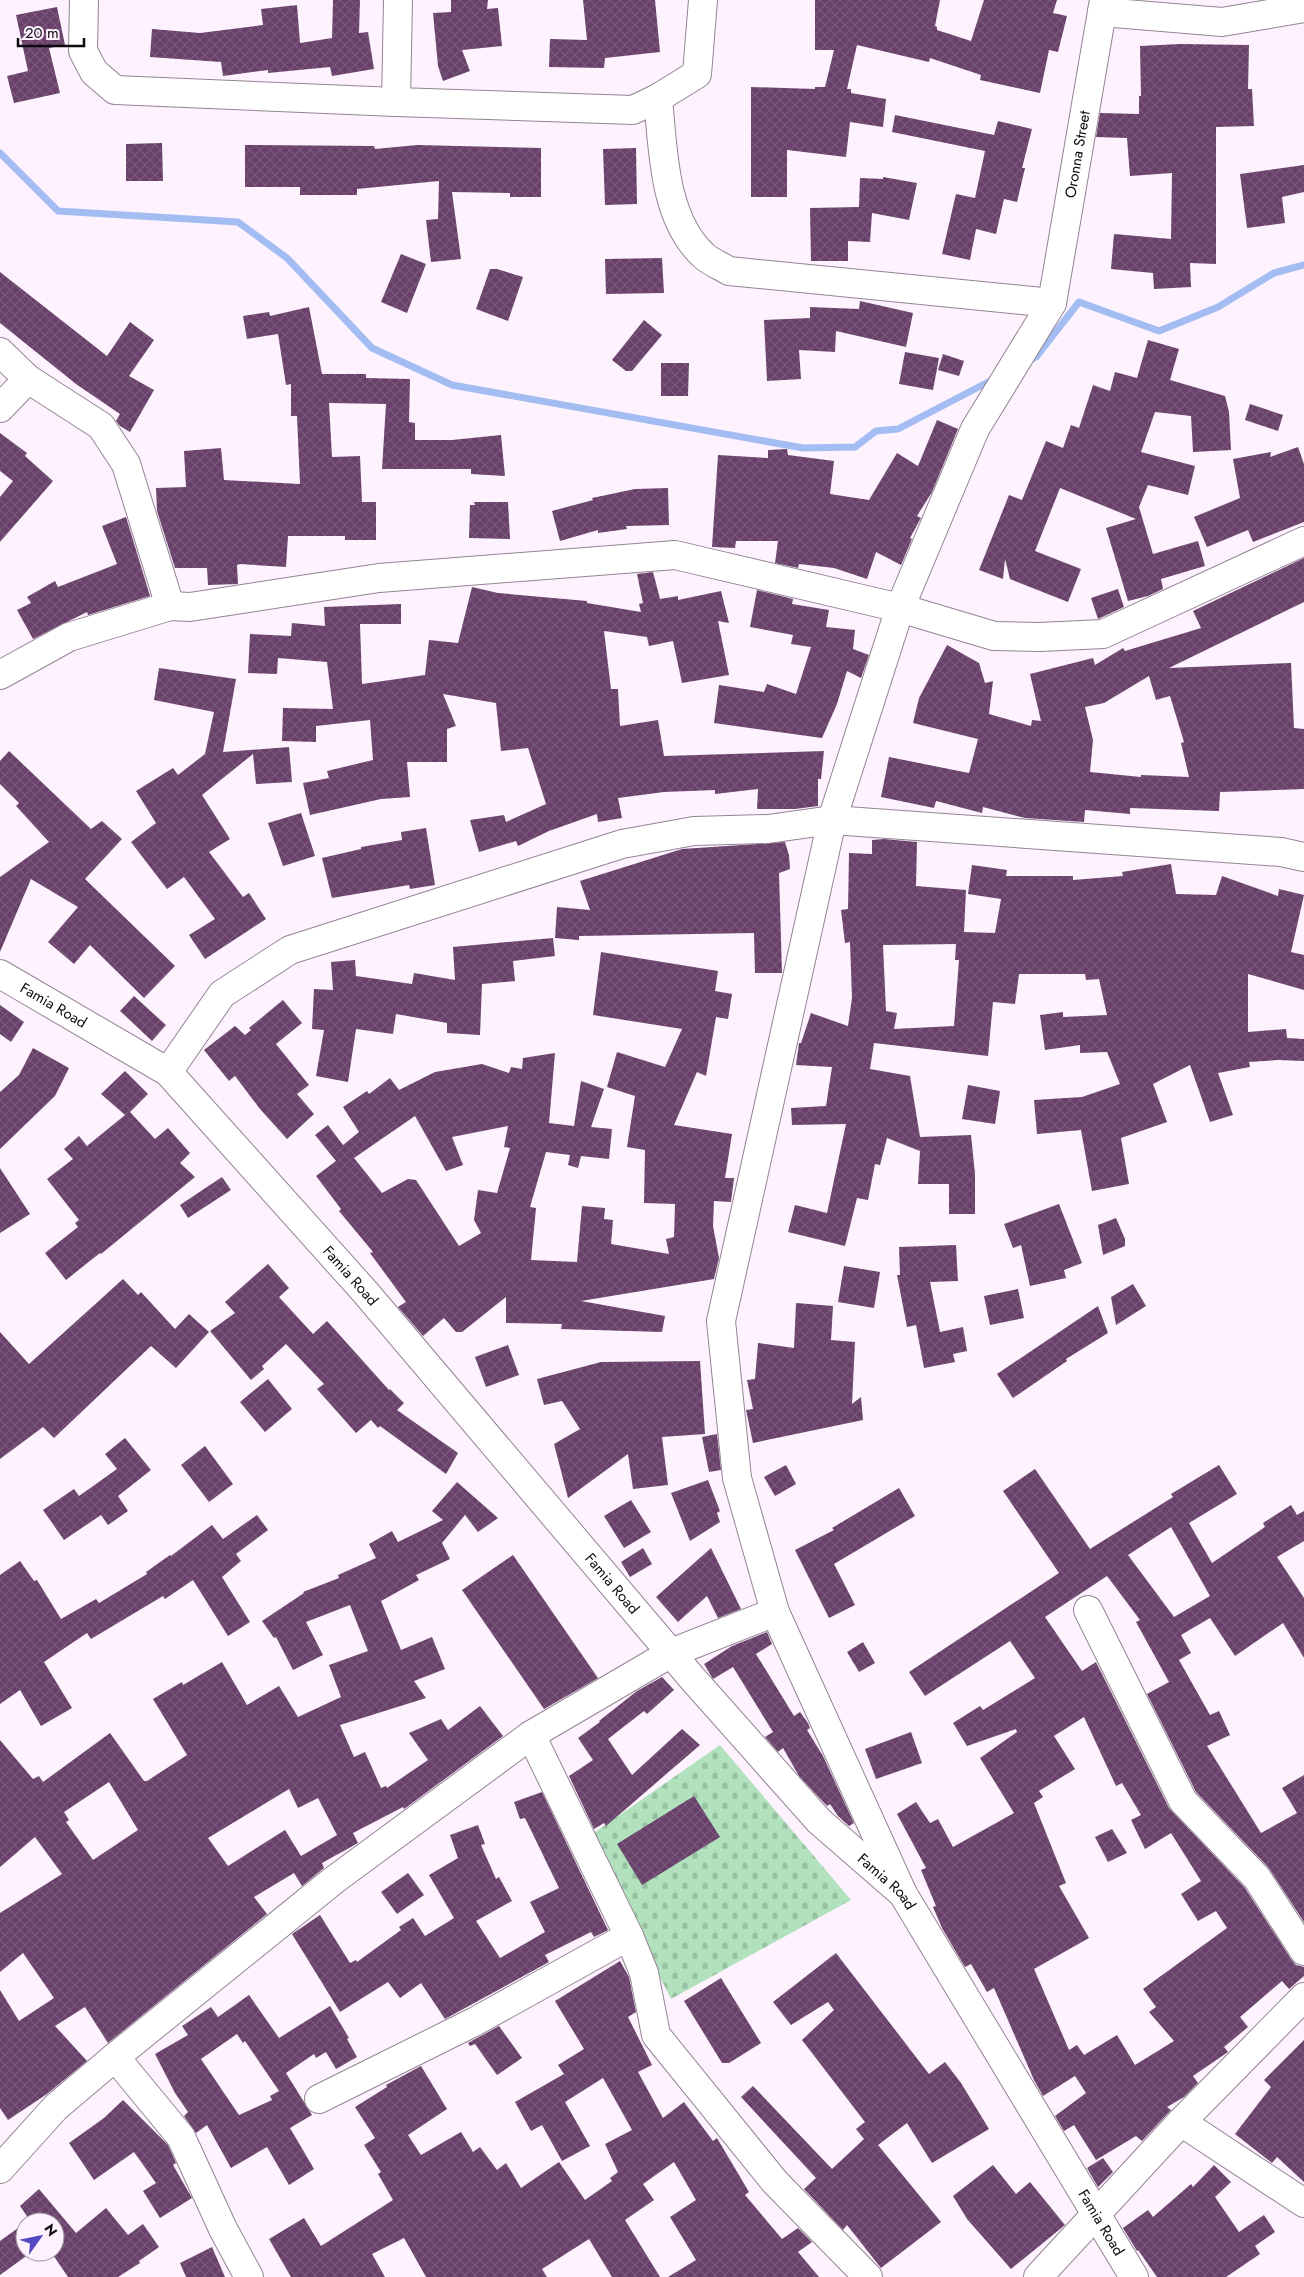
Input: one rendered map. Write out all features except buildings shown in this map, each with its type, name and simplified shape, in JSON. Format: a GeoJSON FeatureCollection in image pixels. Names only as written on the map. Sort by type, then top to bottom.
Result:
{"type":"FeatureCollection","features":[{"type":"Feature","properties":{"kind":"street"},"geometry":{"type":"LineString","coordinates":[[84,0],[83,51],[94,72],[114,90],[632,110],[658,98],[697,74],[703,0]]}},
{"type":"Feature","properties":{"kind":"street"},"geometry":{"type":"LineString","coordinates":[[396,102],[398,0]]}},
{"type":"Feature","properties":{"kind":"street"},"geometry":{"type":"LineString","coordinates":[[1103,6],[1222,22],[1304,8]]}},
{"type":"Feature","properties":{"kind":"street","name":"Oronna Street"},"geometry":{"type":"LineString","coordinates":[[1051,306],[1103,6]]}},
{"type":"Feature","properties":{"kind":"street"},"geometry":{"type":"LineString","coordinates":[[658,98],[667,189],[684,230],[702,255],[729,272],[1051,306],[975,429],[900,608],[832,820],[721,1321],[737,1478],[775,1612],[903,1894]]}},
{"type":"Feature","properties":{"kind":"street"},"geometry":{"type":"LineString","coordinates":[[0,352],[28,380],[101,426],[126,464],[170,606]]}},
{"type":"Feature","properties":{"kind":"street"},"geometry":{"type":"LineString","coordinates":[[0,408],[28,380]]}},
{"type":"Feature","properties":{"kind":"street"},"geometry":{"type":"LineString","coordinates":[[0,674],[69,637],[170,606],[190,607],[379,578],[675,555],[900,608],[994,636],[1040,638],[1103,634],[1304,541]]}},
{"type":"Feature","properties":{"kind":"street"},"geometry":{"type":"LineString","coordinates":[[168,1072],[222,994],[290,950],[622,844],[694,831],[768,829],[832,820],[1281,852],[1304,857]]}},
{"type":"Feature","properties":{"kind":"street","name":"Famia Road"},"geometry":{"type":"LineString","coordinates":[[0,974],[168,1072],[366,1293],[671,1653],[819,1821],[903,1894],[1134,2277]]}},
{"type":"Feature","properties":{"kind":"street"},"geometry":{"type":"LineString","coordinates":[[1088,1610],[1183,1802],[1257,1878],[1304,1951]]}},
{"type":"Feature","properties":{"kind":"street"},"geometry":{"type":"LineString","coordinates":[[0,2169],[56,2107],[115,2056],[334,1880],[531,1735],[671,1653],[775,1612]]}},
{"type":"Feature","properties":{"kind":"street"},"geometry":{"type":"LineString","coordinates":[[531,1735],[629,1936],[644,1973],[656,2034],[775,2182],[868,2277]]}},
{"type":"Feature","properties":{"kind":"street"},"geometry":{"type":"LineString","coordinates":[[319,2099],[474,2022],[629,1936]]}},
{"type":"Feature","properties":{"kind":"street"},"geometry":{"type":"LineString","coordinates":[[1038,2277],[1181,2122],[1304,1997]]}},
{"type":"Feature","properties":{"kind":"street"},"geometry":{"type":"LineString","coordinates":[[115,2056],[181,2137],[223,2229],[249,2277]]}},
{"type":"Feature","properties":{"kind":"street"},"geometry":{"type":"LineString","coordinates":[[1181,2122],[1304,2203]]}},
{"type":"Feature","properties":{"kind":"green space"},"geometry":{"type":"Polygon","coordinates":[[[720,1745],[851,1900],[671,1999],[595,1849],[591,1835],[720,1745]]]}},
{"type":"Feature","properties":{"kind":"waterway"},"geometry":{"type":"LineString","coordinates":[[0,153],[58,211],[238,222],[287,258],[372,348],[452,385],[803,448],[855,447],[876,431],[898,429],[994,379]]}},
{"type":"Feature","properties":{"kind":"waterway"},"geometry":{"type":"LineString","coordinates":[[1027,362],[1036,357],[1079,302],[1159,331],[1218,307],[1274,273],[1304,265]]}}]}
